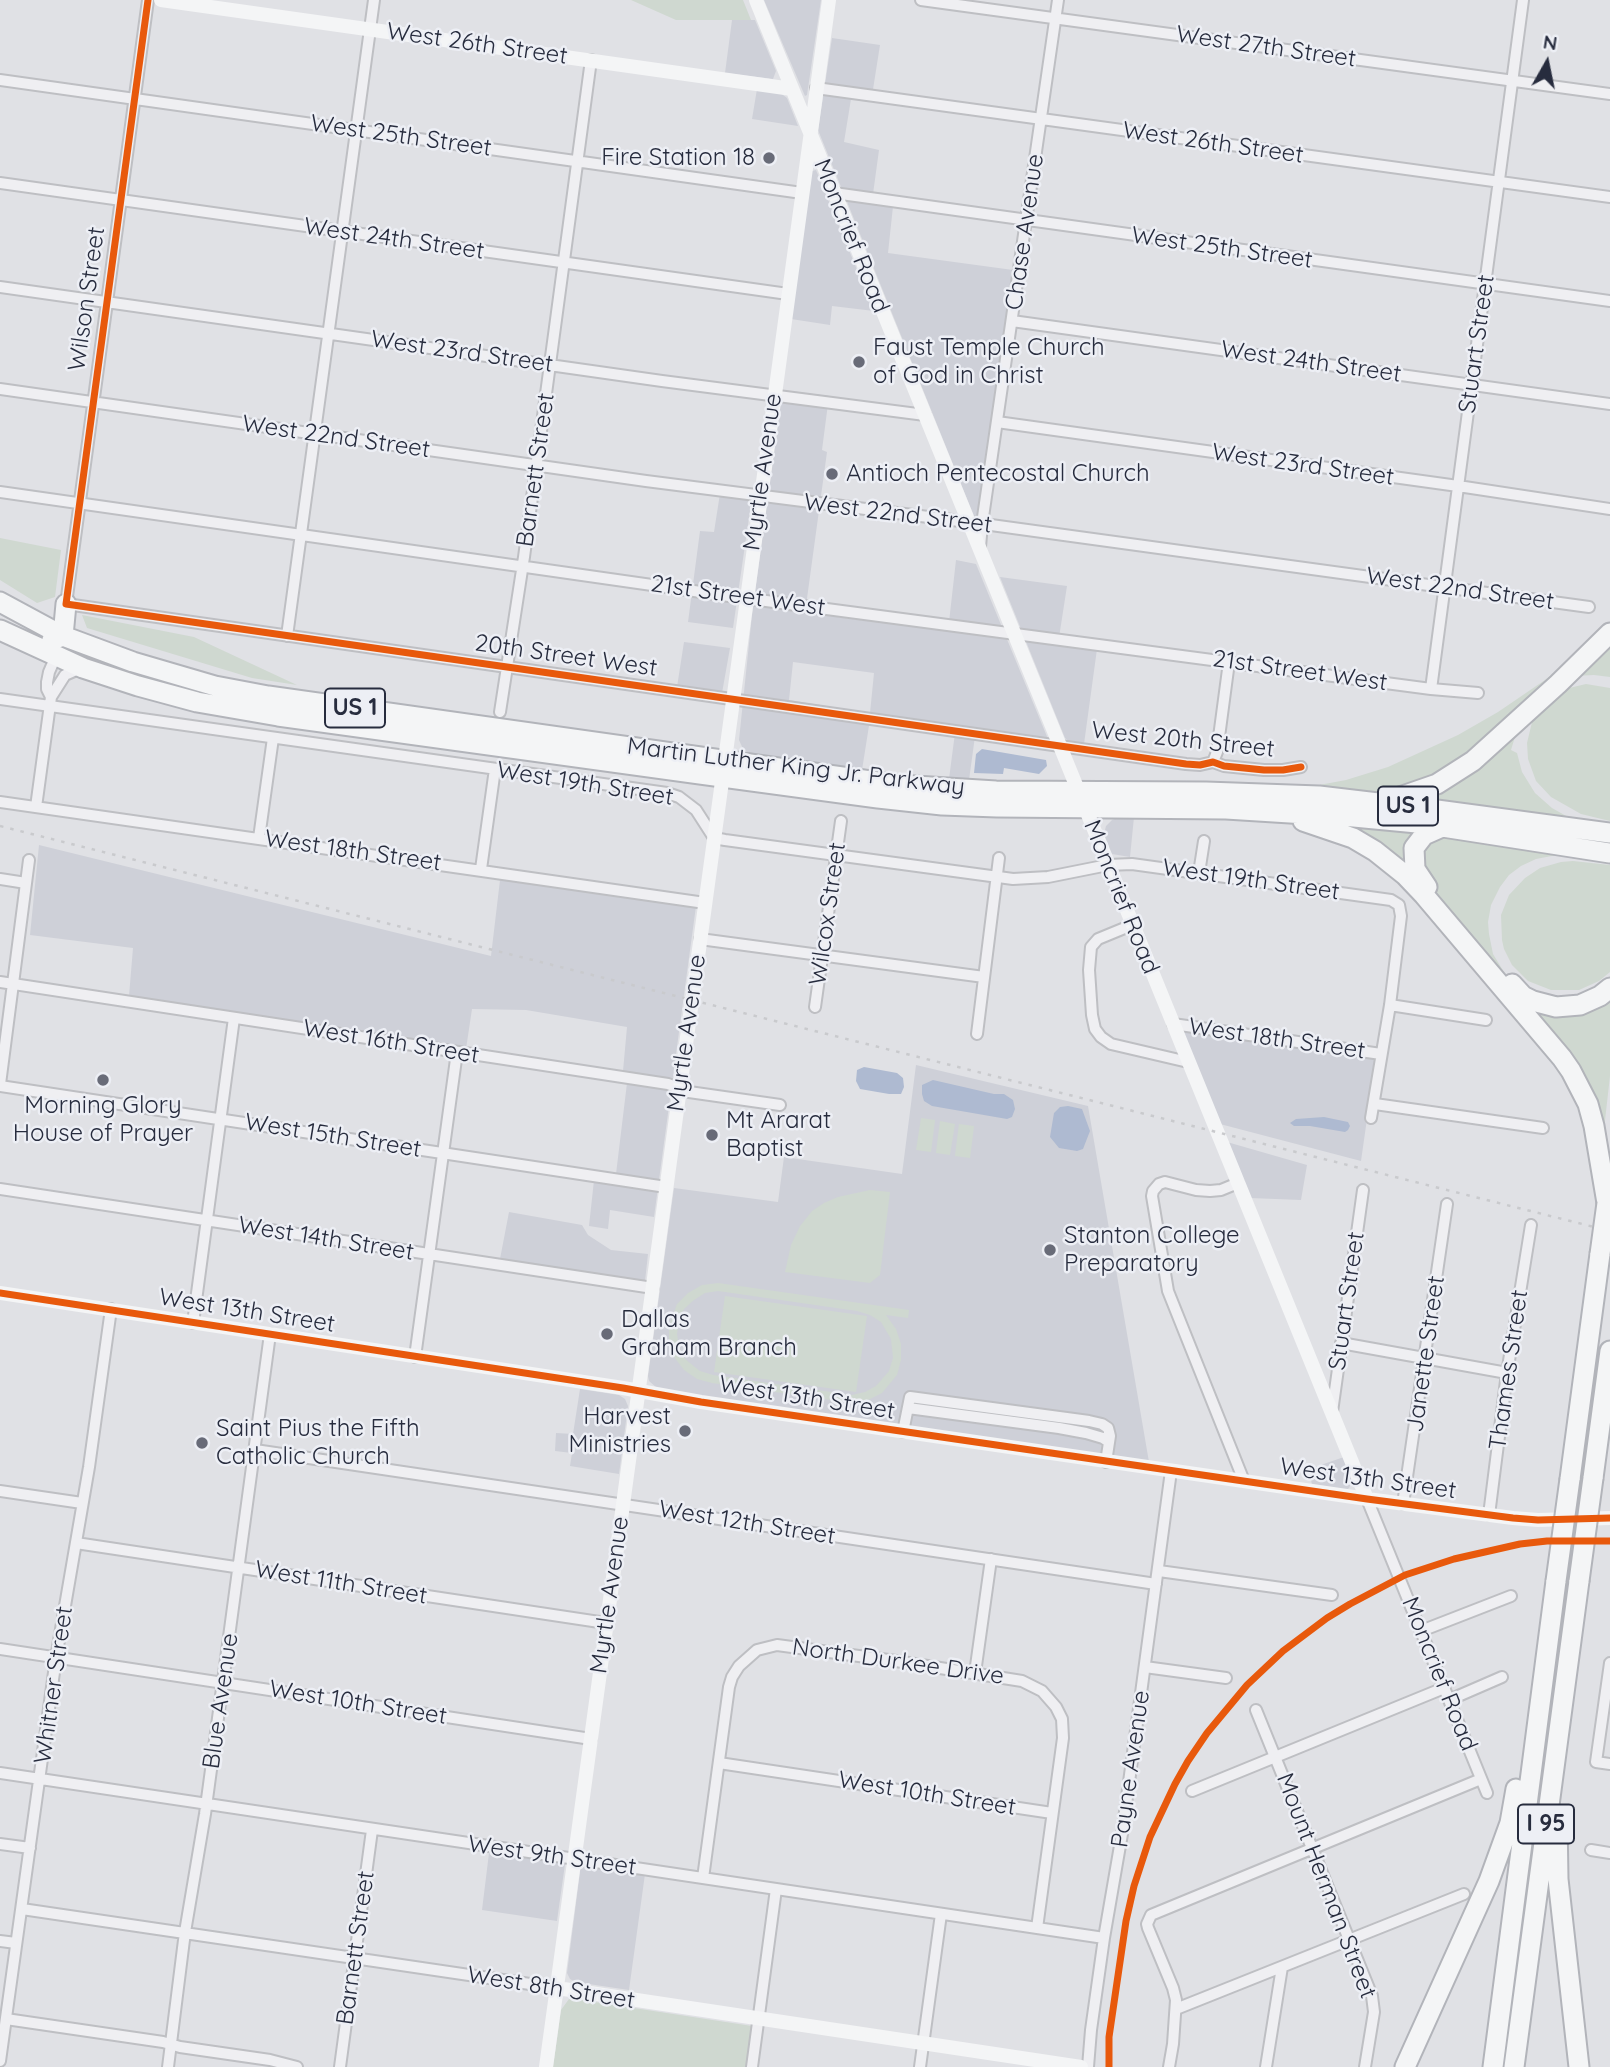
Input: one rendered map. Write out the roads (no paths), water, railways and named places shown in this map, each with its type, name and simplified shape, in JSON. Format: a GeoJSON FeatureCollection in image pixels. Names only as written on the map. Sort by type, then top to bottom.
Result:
{"type":"FeatureCollection","features":[{"type":"Feature","properties":{"kind":"highway","name":"Martin Luther King Jr. Parkway"},"geometry":{"type":"LineString","coordinates":[[0,603],[63,636],[177,676],[268,696],[723,769]]}},
{"type":"Feature","properties":{"kind":"highway"},"geometry":{"type":"LineString","coordinates":[[27,617],[44,615],[66,604]]}},
{"type":"Feature","properties":{"kind":"highway"},"geometry":{"type":"LineString","coordinates":[[0,629],[45,640],[59,639],[63,636],[66,604]]}},
{"type":"Feature","properties":{"kind":"highway","name":"Martin Luther King Jr. Parkway"},"geometry":{"type":"LineString","coordinates":[[0,629],[83,668],[167,695],[234,709],[723,769],[909,786],[1081,800],[1323,814],[1417,823],[1439,818],[1610,834]]}},
{"type":"Feature","properties":{"kind":"highway"},"geometry":{"type":"LineString","coordinates":[[1382,803],[1437,784],[1473,761],[1549,693],[1610,633]]}},
{"type":"Feature","properties":{"kind":"highway"},"geometry":{"type":"LineString","coordinates":[[56,656],[74,653],[177,676]]}},
{"type":"Feature","properties":{"kind":"highway","name":"Martin Luther King Jr. Parkway"},"geometry":{"type":"LineString","coordinates":[[1081,800],[1266,793],[1319,796],[1382,803],[1439,818],[1610,853]]}},
{"type":"Feature","properties":{"kind":"highway"},"geometry":{"type":"LineString","coordinates":[[1226,809],[1300,820],[1340,832],[1364,844],[1405,875],[1571,1071],[1591,1114],[1607,1203]]}},
{"type":"Feature","properties":{"kind":"highway"},"geometry":{"type":"LineString","coordinates":[[1439,818],[1414,848],[1415,869],[1422,881],[1523,996],[1544,1005],[1568,1007],[1592,1000],[1610,988]]}},
{"type":"Feature","properties":{"kind":"highway"},"geometry":{"type":"LineString","coordinates":[[1405,875],[1405,848],[1410,832],[1417,823]]}},
{"type":"Feature","properties":{"kind":"highway","name":"I 95"},"geometry":{"type":"LineString","coordinates":[[1493,2067],[1610,1182]]}},
{"type":"Feature","properties":{"kind":"highway","name":"I 95"},"geometry":{"type":"LineString","coordinates":[[1514,2067],[1610,1351]]}},
{"type":"Feature","properties":{"kind":"highway"},"geometry":{"type":"LineString","coordinates":[[1405,2067],[1497,1862],[1510,1823],[1524,1751],[1541,1693]]}},
{"type":"Feature","properties":{"kind":"highway"},"geometry":{"type":"LineString","coordinates":[[1555,1753],[1560,1783],[1557,1814],[1558,1878],[1578,2067]]}},
{"type":"Feature","properties":{"kind":"main road","name":"West 26th Street"},"geometry":{"type":"LineString","coordinates":[[161,0],[792,89]]}},
{"type":"Feature","properties":{"kind":"main road","name":"Moncrief Road"},"geometry":{"type":"LineString","coordinates":[[756,0],[925,415],[975,524],[980,547],[1081,800],[1367,1499]]}},
{"type":"Feature","properties":{"kind":"main road","name":"Myrtle Avenue"},"geometry":{"type":"LineString","coordinates":[[546,2067],[829,0]]}},
{"type":"Feature","properties":{"kind":"main road","name":"West 13th Street"},"geometry":{"type":"LineString","coordinates":[[0,1293],[903,1432],[1367,1499],[1538,1520],[1610,1518]]}},
{"type":"Feature","properties":{"kind":"main road","name":"West 8th Street"},"geometry":{"type":"LineString","coordinates":[[557,1988],[1081,2067]]}},
{"type":"Feature","properties":{"kind":"street","name":"Wilson Street"},"geometry":{"type":"LineString","coordinates":[[66,604],[148,0]]}},
{"type":"Feature","properties":{"kind":"street"},"geometry":{"type":"LineString","coordinates":[[287,636],[374,0]]}},
{"type":"Feature","properties":{"kind":"street","name":"West 27th Street"},"geometry":{"type":"LineString","coordinates":[[921,0],[1610,94]]}},
{"type":"Feature","properties":{"kind":"street","name":"Chase Avenue"},"geometry":{"type":"LineString","coordinates":[[975,524],[997,422],[1058,0]]}},
{"type":"Feature","properties":{"kind":"street","name":"Stuart Street"},"geometry":{"type":"LineString","coordinates":[[1431,689],[1523,0]]}},
{"type":"Feature","properties":{"kind":"street","name":"Barnett Street"},"geometry":{"type":"LineString","coordinates":[[500,712],[523,566],[591,60]]}},
{"type":"Feature","properties":{"kind":"street","name":"West 25th Street"},"geometry":{"type":"LineString","coordinates":[[0,80],[802,193]]}},
{"type":"Feature","properties":{"kind":"street","name":"West 26th Street"},"geometry":{"type":"LineString","coordinates":[[816,88],[1610,197]]}},
{"type":"Feature","properties":{"kind":"street","name":"West 24th Street"},"geometry":{"type":"LineString","coordinates":[[0,183],[788,294]]}},
{"type":"Feature","properties":{"kind":"street","name":"West 25th Street"},"geometry":{"type":"LineString","coordinates":[[834,193],[1610,301]]}},
{"type":"Feature","properties":{"kind":"street","name":"West 23rd Street"},"geometry":{"type":"LineString","coordinates":[[0,287],[925,415]]}},
{"type":"Feature","properties":{"kind":"street","name":"West 24th Street"},"geometry":{"type":"LineString","coordinates":[[1012,321],[1610,404]]}},
{"type":"Feature","properties":{"kind":"street","name":"West 22nd Street"},"geometry":{"type":"LineString","coordinates":[[0,389],[761,496],[1589,607]]}},
{"type":"Feature","properties":{"kind":"street","name":"West 23rd Street"},"geometry":{"type":"LineString","coordinates":[[997,422],[1610,509]]}},
{"type":"Feature","properties":{"kind":"street","name":"21st Street West"},"geometry":{"type":"LineString","coordinates":[[0,492],[746,598],[1478,693]]}},
{"type":"Feature","properties":{"kind":"street","name":"20th Street West"},"geometry":{"type":"LineString","coordinates":[[66,604],[1061,747]]}},
{"type":"Feature","properties":{"kind":"street"},"geometry":{"type":"LineString","coordinates":[[36,807],[50,701],[47,682],[56,656]]}},
{"type":"Feature","properties":{"kind":"street"},"geometry":{"type":"LineString","coordinates":[[1213,762],[1217,752],[1229,662]]}},
{"type":"Feature","properties":{"kind":"street"},"geometry":{"type":"LineString","coordinates":[[50,701],[65,676],[83,668]]}},
{"type":"Feature","properties":{"kind":"street","name":"West 19th Street"},"geometry":{"type":"LineString","coordinates":[[0,699],[50,701],[273,738],[667,793],[690,804],[713,838],[836,856],[1013,879],[1048,877],[1108,864],[1132,864],[1385,899],[1399,905],[1401,916],[1390,1005]]}},
{"type":"Feature","properties":{"kind":"street"},"geometry":{"type":"LineString","coordinates":[[260,838],[273,738]]}},
{"type":"Feature","properties":{"kind":"street","name":"West 20th Street"},"geometry":{"type":"LineString","coordinates":[[1061,747],[1186,764],[1213,762],[1224,766],[1264,770],[1301,767]]}},
{"type":"Feature","properties":{"kind":"street"},"geometry":{"type":"LineString","coordinates":[[481,869],[495,769]]}},
{"type":"Feature","properties":{"kind":"street","name":"West 18th Street"},"geometry":{"type":"LineString","coordinates":[[0,802],[705,903]]}},
{"type":"Feature","properties":{"kind":"street","name":"Wilcox Street"},"geometry":{"type":"LineString","coordinates":[[816,1007],[841,821]]}},
{"type":"Feature","properties":{"kind":"street"},"geometry":{"type":"LineString","coordinates":[[1199,873],[1205,842]]}},
{"type":"Feature","properties":{"kind":"street"},"geometry":{"type":"LineString","coordinates":[[977,1034],[999,858]]}},
{"type":"Feature","properties":{"kind":"street"},"geometry":{"type":"LineString","coordinates":[[0,1085],[29,860]]}},
{"type":"Feature","properties":{"kind":"street"},"geometry":{"type":"LineString","coordinates":[[0,879],[26,883]]}},
{"type":"Feature","properties":{"kind":"street"},"geometry":{"type":"LineString","coordinates":[[1132,925],[1098,939],[1091,947],[1089,970],[1095,1029],[1111,1044],[1188,1062]]}},
{"type":"Feature","properties":{"kind":"street"},"geometry":{"type":"LineString","coordinates":[[700,939],[984,976]]}},
{"type":"Feature","properties":{"kind":"street","name":"West 16th Street"},"geometry":{"type":"LineString","coordinates":[[0,982],[668,1084],[680,1089],[780,1105]]}},
{"type":"Feature","properties":{"kind":"street"},"geometry":{"type":"LineString","coordinates":[[1371,1118],[1390,1005],[1486,1020]]}},
{"type":"Feature","properties":{"kind":"street"},"geometry":{"type":"LineString","coordinates":[[193,1322],[234,1018]]}},
{"type":"Feature","properties":{"kind":"street","name":"West 18th Street"},"geometry":{"type":"LineString","coordinates":[[1173,1024],[1381,1054]]}},
{"type":"Feature","properties":{"kind":"street"},"geometry":{"type":"LineString","coordinates":[[415,1357],[457,1052]]}},
{"type":"Feature","properties":{"kind":"street","name":"West 15th Street"},"geometry":{"type":"LineString","coordinates":[[0,1085],[666,1187]]}},
{"type":"Feature","properties":{"kind":"street"},"geometry":{"type":"LineString","coordinates":[[1375,1104],[1543,1128]]}},
{"type":"Feature","properties":{"kind":"street"},"geometry":{"type":"LineString","coordinates":[[1238,1183],[1210,1191],[1165,1182],[1158,1184],[1152,1196],[1168,1291],[1244,1481]]}},
{"type":"Feature","properties":{"kind":"street","name":"West 14th Street"},"geometry":{"type":"LineString","coordinates":[[0,1189],[653,1288]]}},
{"type":"Feature","properties":{"kind":"street","name":"Stuart Street"},"geometry":{"type":"LineString","coordinates":[[1332,1412],[1363,1191]]}},
{"type":"Feature","properties":{"kind":"street","name":"Janette Street"},"geometry":{"type":"LineString","coordinates":[[1403,1504],[1447,1204]]}},
{"type":"Feature","properties":{"kind":"street","name":"Thames Street"},"geometry":{"type":"LineString","coordinates":[[1489,1515],[1507,1373],[1531,1225]]}},
{"type":"Feature","properties":{"kind":"street","name":"Whitner Street"},"geometry":{"type":"LineString","coordinates":[[0,2061],[57,1658],[89,1466],[111,1310]]}},
{"type":"Feature","properties":{"kind":"street","name":"Blue Avenue"},"geometry":{"type":"LineString","coordinates":[[168,2067],[270,1334]]}},
{"type":"Feature","properties":{"kind":"street"},"geometry":{"type":"LineString","coordinates":[[1341,1343],[1507,1373]]}},
{"type":"Feature","properties":{"kind":"street"},"geometry":{"type":"LineString","coordinates":[[903,1432],[910,1397],[1089,1421],[1108,1428],[1106,1462]]}},
{"type":"Feature","properties":{"kind":"street","name":"West 12th Street"},"geometry":{"type":"LineString","coordinates":[[255,1450],[1156,1584]]}},
{"type":"Feature","properties":{"kind":"street","name":"Payne Avenue"},"geometry":{"type":"LineString","coordinates":[[1088,2067],[1091,2030],[1122,1834],[1171,1471]]}},
{"type":"Feature","properties":{"kind":"street"},"geometry":{"type":"LineString","coordinates":[[0,1491],[82,1503]]}},
{"type":"Feature","properties":{"kind":"street","name":"Moncrief Road"},"geometry":{"type":"LineString","coordinates":[[1367,1499],[1487,1793]]}},
{"type":"Feature","properties":{"kind":"street","name":"West 11th Street"},"geometry":{"type":"LineString","coordinates":[[76,1543],[606,1623]]}},
{"type":"Feature","properties":{"kind":"street"},"geometry":{"type":"LineString","coordinates":[[975,1673],[990,1559]]}},
{"type":"Feature","properties":{"kind":"street"},"geometry":{"type":"LineString","coordinates":[[1159,1571],[1332,1595]]}},
{"type":"Feature","properties":{"kind":"street"},"geometry":{"type":"LineString","coordinates":[[1421,1631],[1511,1596]]}},
{"type":"Feature","properties":{"kind":"street","name":"North Durkee Drive"},"geometry":{"type":"LineString","coordinates":[[719,1763],[732,1677],[745,1659],[757,1650],[789,1645],[1022,1681],[1042,1690],[1062,1719],[1064,1729],[1052,1813]]}},
{"type":"Feature","properties":{"kind":"street","name":"West 10th Street"},"geometry":{"type":"LineString","coordinates":[[0,1649],[591,1739]]}},
{"type":"Feature","properties":{"kind":"street"},"geometry":{"type":"LineString","coordinates":[[1610,1663],[1596,1762],[1610,1764]]}},
{"type":"Feature","properties":{"kind":"street"},"geometry":{"type":"LineString","coordinates":[[1145,1667],[1226,1678]]}},
{"type":"Feature","properties":{"kind":"street"},"geometry":{"type":"LineString","coordinates":[[1449,1700],[1502,1677]]}},
{"type":"Feature","properties":{"kind":"street"},"geometry":{"type":"LineString","coordinates":[[1192,1791],[1444,1688]]}},
{"type":"Feature","properties":{"kind":"street","name":"Mount Herman Street"},"geometry":{"type":"LineString","coordinates":[[1256,1710],[1374,2004],[1365,2067]]}},
{"type":"Feature","properties":{"kind":"street"},"geometry":{"type":"LineString","coordinates":[[704,1878],[719,1763]]}},
{"type":"Feature","properties":{"kind":"street","name":"West 10th Street"},"geometry":{"type":"LineString","coordinates":[[719,1763],[1052,1813]]}},
{"type":"Feature","properties":{"kind":"street","name":"West 9th Street"},"geometry":{"type":"LineString","coordinates":[[0,1773],[1104,1938]]}},
{"type":"Feature","properties":{"kind":"street"},"geometry":{"type":"LineString","coordinates":[[1169,2067],[1176,2009],[1173,1988],[1148,1928],[1148,1919],[1156,1912],[1482,1779]]}},
{"type":"Feature","properties":{"kind":"street"},"geometry":{"type":"LineString","coordinates":[[1037,1928],[1052,1813]]}},
{"type":"Feature","properties":{"kind":"street","name":"Barnett Street"},"geometry":{"type":"LineString","coordinates":[[340,2067],[372,1830]]}},
{"type":"Feature","properties":{"kind":"street"},"geometry":{"type":"LineString","coordinates":[[0,1844],[30,1848]]}},
{"type":"Feature","properties":{"kind":"street"},"geometry":{"type":"LineString","coordinates":[[1591,1850],[1610,1853]]}},
{"type":"Feature","properties":{"kind":"street"},"geometry":{"type":"LineString","coordinates":[[752,2067],[776,1889]]}},
{"type":"Feature","properties":{"kind":"street"},"geometry":{"type":"LineString","coordinates":[[1176,2009],[1464,1894]]}},
{"type":"Feature","properties":{"kind":"street","name":"West 8th Street"},"geometry":{"type":"LineString","coordinates":[[22,1909],[557,1988]]}},
{"type":"Feature","properties":{"kind":"street"},"geometry":{"type":"LineString","coordinates":[[920,2067],[941,1914]]}},
{"type":"Feature","properties":{"kind":"street"},"geometry":{"type":"LineString","coordinates":[[0,1941],[16,1944]]}},
{"type":"Feature","properties":{"kind":"street"},"geometry":{"type":"LineString","coordinates":[[1266,2067],[1282,1967]]}},
{"type":"Feature","properties":{"kind":"street"},"geometry":{"type":"LineString","coordinates":[[6,2019],[270,2060],[296,2067]]}},
{"type":"Feature","properties":{"kind":"water"},"geometry":{"type":"Polygon","coordinates":[[[982,749],[1046,760],[1047,766],[1039,774],[1004,768],[1003,774],[974,773],[976,754],[982,749]]]}},
{"type":"Feature","properties":{"kind":"water"},"geometry":{"type":"Polygon","coordinates":[[[864,1067],[897,1073],[903,1078],[904,1087],[901,1094],[860,1089],[856,1081],[857,1070],[864,1067]]]}},
{"type":"Feature","properties":{"kind":"water"},"geometry":{"type":"Polygon","coordinates":[[[933,1080],[1004,1094],[1013,1100],[1015,1109],[1012,1117],[1007,1119],[932,1106],[924,1101],[922,1085],[933,1080]]]}},
{"type":"Feature","properties":{"kind":"water"},"geometry":{"type":"Polygon","coordinates":[[[1060,1107],[1082,1109],[1090,1131],[1083,1149],[1077,1151],[1059,1148],[1050,1137],[1054,1113],[1060,1107]]]}},
{"type":"Feature","properties":{"kind":"water"},"geometry":{"type":"Polygon","coordinates":[[[1324,1117],[1348,1122],[1350,1126],[1345,1132],[1294,1126],[1290,1123],[1296,1119],[1324,1117]]]}},
{"type":"Feature","properties":{"kind":"railway"},"geometry":{"type":"LineString","coordinates":[[0,826],[1610,1231]]}},
{"type":"Feature","properties":{"kind":"place","name":"Fire Station 18"},"geometry":{"type":"Point","coordinates":[769,158]}},
{"type":"Feature","properties":{"kind":"place","name":"Faust Temple Church of God in Christ"},"geometry":{"type":"Point","coordinates":[859,362]}},
{"type":"Feature","properties":{"kind":"place","name":"Antioch Pentecostal Church"},"geometry":{"type":"Point","coordinates":[832,474]}},
{"type":"Feature","properties":{"kind":"place","name":"Morning Glory House of Prayer"},"geometry":{"type":"Point","coordinates":[103,1080]}},
{"type":"Feature","properties":{"kind":"place","name":"Mt Ararat Baptist"},"geometry":{"type":"Point","coordinates":[712,1135]}},
{"type":"Feature","properties":{"kind":"place","name":"Stanton College Preparatory"},"geometry":{"type":"Point","coordinates":[1050,1250]}},
{"type":"Feature","properties":{"kind":"place","name":"Dallas Graham Branch"},"geometry":{"type":"Point","coordinates":[607,1334]}},
{"type":"Feature","properties":{"kind":"place","name":"Harvest Ministries"},"geometry":{"type":"Point","coordinates":[685,1431]}},
{"type":"Feature","properties":{"kind":"place","name":"Saint Pius the Fifth Catholic Church"},"geometry":{"type":"Point","coordinates":[202,1443]}}]}
